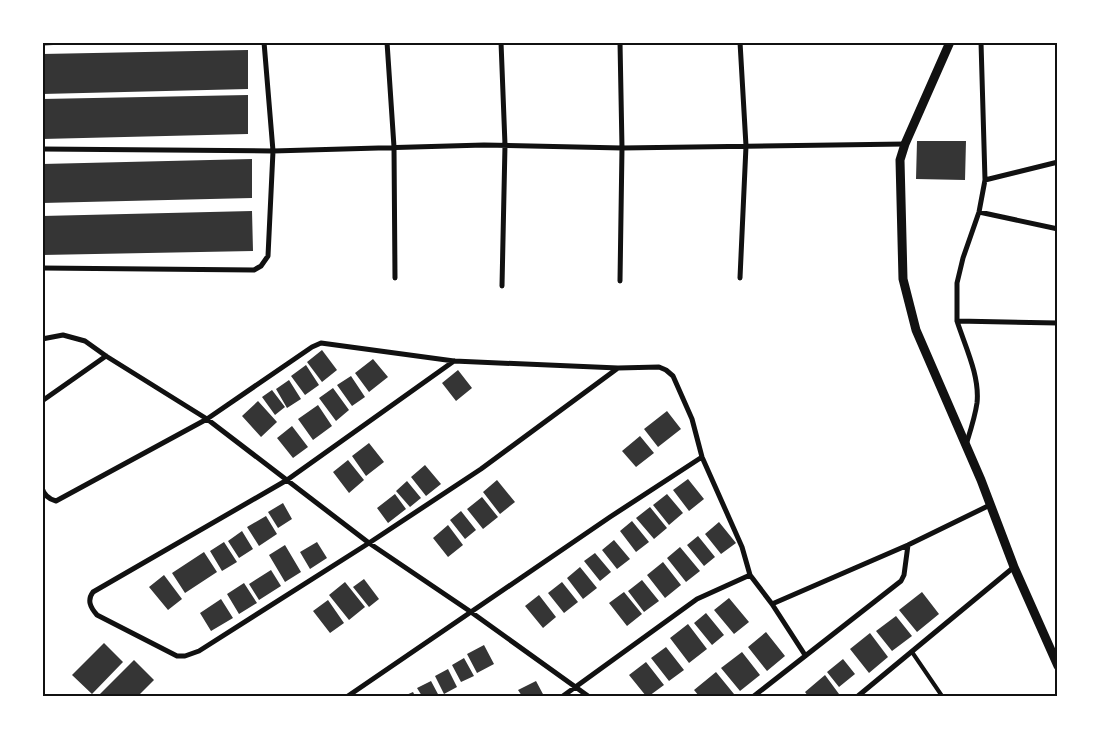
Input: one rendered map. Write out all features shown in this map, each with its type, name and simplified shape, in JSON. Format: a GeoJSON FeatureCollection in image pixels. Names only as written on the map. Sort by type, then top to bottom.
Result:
{"type":"FeatureCollection","features":[{"type":"Feature","properties":{"kind":"street"},"geometry":{"type":"LineString","coordinates":[[42,43],[64,42]]}},
{"type":"Feature","properties":{"kind":"street"},"geometry":{"type":"LineString","coordinates":[[42,268],[254,270],[260,266],[268,256],[274,151],[264,42]]}},
{"type":"Feature","properties":{"kind":"street"},"geometry":{"type":"LineString","coordinates":[[388,42],[394,147],[395,278]]}},
{"type":"Feature","properties":{"kind":"street"},"geometry":{"type":"LineString","coordinates":[[501,42],[505,145],[502,286]]}},
{"type":"Feature","properties":{"kind":"street"},"geometry":{"type":"LineString","coordinates":[[620,42],[622,148],[620,281]]}},
{"type":"Feature","properties":{"kind":"street"},"geometry":{"type":"LineString","coordinates":[[740,42],[746,146],[740,278]]}},
{"type":"Feature","properties":{"kind":"street"},"geometry":{"type":"LineString","coordinates":[[950,42],[905,144],[900,160],[903,280],[916,330],[982,480],[1014,567],[1057,666]]}},
{"type":"Feature","properties":{"kind":"street"},"geometry":{"type":"LineString","coordinates":[[966,446],[977,403],[974,372],[957,320],[957,283],[963,258],[979,212],[984,180],[981,42]]}},
{"type":"Feature","properties":{"kind":"street"},"geometry":{"type":"LineString","coordinates":[[42,150],[274,151],[505,145],[622,148],[905,144]]}},
{"type":"Feature","properties":{"kind":"street"},"geometry":{"type":"LineString","coordinates":[[984,180],[1058,162]]}},
{"type":"Feature","properties":{"kind":"street"},"geometry":{"type":"LineString","coordinates":[[979,212],[1058,229]]}},
{"type":"Feature","properties":{"kind":"street"},"geometry":{"type":"LineString","coordinates":[[957,320],[1058,323]]}},
{"type":"Feature","properties":{"kind":"street"},"geometry":{"type":"LineString","coordinates":[[42,339],[63,336],[85,341],[207,419],[369,543],[471,612],[588,696]]}},
{"type":"Feature","properties":{"kind":"street"},"geometry":{"type":"LineString","coordinates":[[42,488],[46,496],[56,501],[207,419],[312,347],[321,343],[454,361],[618,368],[660,367],[670,372],[673,376],[692,419],[702,457],[742,547],[750,575],[772,604],[805,655]]}},
{"type":"Feature","properties":{"kind":"street"},"geometry":{"type":"LineString","coordinates":[[42,401],[106,356]]}},
{"type":"Feature","properties":{"kind":"street"},"geometry":{"type":"LineString","coordinates":[[454,361],[287,480],[94,592],[89,600],[92,610],[97,615],[177,656],[185,656],[199,651],[481,469],[618,368]]}},
{"type":"Feature","properties":{"kind":"street"},"geometry":{"type":"LineString","coordinates":[[348,696],[610,517],[702,457]]}},
{"type":"Feature","properties":{"kind":"street"},"geometry":{"type":"LineString","coordinates":[[772,604],[908,546],[990,505]]}},
{"type":"Feature","properties":{"kind":"street"},"geometry":{"type":"LineString","coordinates":[[754,696],[901,581],[904,576],[908,546]]}},
{"type":"Feature","properties":{"kind":"street"},"geometry":{"type":"LineString","coordinates":[[858,696],[1014,567]]}},
{"type":"Feature","properties":{"kind":"street"},"geometry":{"type":"LineString","coordinates":[[563,696],[697,599],[750,575]]}},
{"type":"Feature","properties":{"kind":"lane"},"geometry":{"type":"LineString","coordinates":[[912,652],[942,696]]}},
{"type":"Feature","properties":{"kind":"building"},"geometry":{"type":"Polygon","coordinates":[[[248,50],[248,89],[42,94],[42,54],[248,50]]]}},
{"type":"Feature","properties":{"kind":"building"},"geometry":{"type":"Polygon","coordinates":[[[248,95],[248,134],[42,139],[42,99],[248,95]]]}},
{"type":"Feature","properties":{"kind":"building"},"geometry":{"type":"Polygon","coordinates":[[[917,141],[966,141],[965,180],[916,179],[917,141]]]}},
{"type":"Feature","properties":{"kind":"building"},"geometry":{"type":"Polygon","coordinates":[[[252,159],[252,198],[42,203],[42,164],[252,159]]]}},
{"type":"Feature","properties":{"kind":"building"},"geometry":{"type":"Polygon","coordinates":[[[252,211],[253,251],[42,255],[42,216],[252,211]]]}},
{"type":"Feature","properties":{"kind":"building"},"geometry":{"type":"Polygon","coordinates":[[[322,350],[337,370],[322,382],[307,362],[322,350]]]}},
{"type":"Feature","properties":{"kind":"building"},"geometry":{"type":"Polygon","coordinates":[[[373,359],[388,377],[369,392],[355,373],[373,359]]]}},
{"type":"Feature","properties":{"kind":"building"},"geometry":{"type":"Polygon","coordinates":[[[306,365],[319,385],[305,395],[291,376],[306,365]]]}},
{"type":"Feature","properties":{"kind":"building"},"geometry":{"type":"Polygon","coordinates":[[[458,370],[472,388],[456,401],[442,383],[458,370]]]}},
{"type":"Feature","properties":{"kind":"building"},"geometry":{"type":"Polygon","coordinates":[[[351,376],[365,397],[352,406],[337,385],[351,376]]]}},
{"type":"Feature","properties":{"kind":"building"},"geometry":{"type":"Polygon","coordinates":[[[289,380],[301,399],[287,408],[276,389],[289,380]]]}},
{"type":"Feature","properties":{"kind":"building"},"geometry":{"type":"Polygon","coordinates":[[[333,388],[349,410],[336,421],[319,398],[333,388]]]}},
{"type":"Feature","properties":{"kind":"building"},"geometry":{"type":"Polygon","coordinates":[[[272,390],[285,407],[275,415],[262,397],[272,390]]]}},
{"type":"Feature","properties":{"kind":"building"},"geometry":{"type":"Polygon","coordinates":[[[258,401],[277,422],[261,437],[242,416],[258,401]]]}},
{"type":"Feature","properties":{"kind":"building"},"geometry":{"type":"Polygon","coordinates":[[[318,405],[332,426],[313,440],[298,419],[318,405]]]}},
{"type":"Feature","properties":{"kind":"building"},"geometry":{"type":"Polygon","coordinates":[[[667,411],[681,429],[658,447],[644,429],[667,411]]]}},
{"type":"Feature","properties":{"kind":"building"},"geometry":{"type":"Polygon","coordinates":[[[292,426],[308,447],[293,458],[277,438],[292,426]]]}},
{"type":"Feature","properties":{"kind":"building"},"geometry":{"type":"Polygon","coordinates":[[[640,436],[654,453],[636,467],[622,451],[640,436]]]}},
{"type":"Feature","properties":{"kind":"building"},"geometry":{"type":"Polygon","coordinates":[[[369,443],[384,462],[366,476],[352,456],[369,443]]]}},
{"type":"Feature","properties":{"kind":"building"},"geometry":{"type":"Polygon","coordinates":[[[348,460],[364,480],[349,493],[333,472],[348,460]]]}},
{"type":"Feature","properties":{"kind":"building"},"geometry":{"type":"Polygon","coordinates":[[[425,465],[441,484],[426,496],[411,477],[425,465]]]}},
{"type":"Feature","properties":{"kind":"building"},"geometry":{"type":"Polygon","coordinates":[[[688,479],[704,499],[689,511],[673,490],[688,479]]]}},
{"type":"Feature","properties":{"kind":"building"},"geometry":{"type":"Polygon","coordinates":[[[497,480],[515,502],[500,514],[483,492],[497,480]]]}},
{"type":"Feature","properties":{"kind":"building"},"geometry":{"type":"Polygon","coordinates":[[[407,481],[421,498],[410,507],[396,491],[407,481]]]}},
{"type":"Feature","properties":{"kind":"building"},"geometry":{"type":"Polygon","coordinates":[[[395,494],[406,509],[388,523],[377,508],[395,494]]]}},
{"type":"Feature","properties":{"kind":"building"},"geometry":{"type":"Polygon","coordinates":[[[667,494],[683,513],[669,525],[653,505],[667,494]]]}},
{"type":"Feature","properties":{"kind":"building"},"geometry":{"type":"Polygon","coordinates":[[[482,497],[498,517],[483,529],[467,509],[482,497]]]}},
{"type":"Feature","properties":{"kind":"building"},"geometry":{"type":"Polygon","coordinates":[[[283,503],[292,519],[278,528],[268,512],[283,503]]]}},
{"type":"Feature","properties":{"kind":"building"},"geometry":{"type":"Polygon","coordinates":[[[650,507],[667,528],[654,539],[636,518],[650,507]]]}},
{"type":"Feature","properties":{"kind":"building"},"geometry":{"type":"Polygon","coordinates":[[[461,511],[476,530],[465,539],[450,520],[461,511]]]}},
{"type":"Feature","properties":{"kind":"building"},"geometry":{"type":"Polygon","coordinates":[[[266,516],[277,534],[259,546],[247,527],[266,516]]]}},
{"type":"Feature","properties":{"kind":"building"},"geometry":{"type":"Polygon","coordinates":[[[632,521],[649,542],[636,552],[620,531],[632,521]]]}},
{"type":"Feature","properties":{"kind":"building"},"geometry":{"type":"Polygon","coordinates":[[[719,522],[736,543],[721,554],[705,534],[719,522]]]}},
{"type":"Feature","properties":{"kind":"building"},"geometry":{"type":"Polygon","coordinates":[[[448,525],[463,545],[448,557],[433,538],[448,525]]]}},
{"type":"Feature","properties":{"kind":"building"},"geometry":{"type":"Polygon","coordinates":[[[242,531],[253,549],[239,558],[228,541],[242,531]]]}},
{"type":"Feature","properties":{"kind":"building"},"geometry":{"type":"Polygon","coordinates":[[[698,536],[715,557],[704,566],[687,545],[698,536]]]}},
{"type":"Feature","properties":{"kind":"building"},"geometry":{"type":"Polygon","coordinates":[[[614,540],[630,559],[617,569],[602,550],[614,540]]]}},
{"type":"Feature","properties":{"kind":"building"},"geometry":{"type":"Polygon","coordinates":[[[224,542],[237,562],[222,571],[210,551],[224,542]]]}},
{"type":"Feature","properties":{"kind":"building"},"geometry":{"type":"Polygon","coordinates":[[[317,542],[327,558],[310,569],[300,552],[317,542]]]}},
{"type":"Feature","properties":{"kind":"building"},"geometry":{"type":"Polygon","coordinates":[[[285,545],[301,572],[285,582],[269,555],[285,545]]]}},
{"type":"Feature","properties":{"kind":"building"},"geometry":{"type":"Polygon","coordinates":[[[680,547],[700,571],[686,582],[667,558],[680,547]]]}},
{"type":"Feature","properties":{"kind":"building"},"geometry":{"type":"Polygon","coordinates":[[[204,552],[217,572],[185,593],[172,573],[204,552]]]}},
{"type":"Feature","properties":{"kind":"building"},"geometry":{"type":"Polygon","coordinates":[[[595,553],[611,572],[600,581],[584,561],[595,553]]]}},
{"type":"Feature","properties":{"kind":"building"},"geometry":{"type":"Polygon","coordinates":[[[663,562],[681,585],[665,598],[647,575],[663,562]]]}},
{"type":"Feature","properties":{"kind":"building"},"geometry":{"type":"Polygon","coordinates":[[[580,567],[597,588],[583,599],[567,578],[580,567]]]}},
{"type":"Feature","properties":{"kind":"building"},"geometry":{"type":"Polygon","coordinates":[[[271,570],[281,586],[259,600],[249,584],[271,570]]]}},
{"type":"Feature","properties":{"kind":"building"},"geometry":{"type":"Polygon","coordinates":[[[164,575],[182,599],[168,610],[149,587],[164,575]]]}},
{"type":"Feature","properties":{"kind":"building"},"geometry":{"type":"Polygon","coordinates":[[[364,579],[379,599],[369,607],[353,587],[364,579]]]}},
{"type":"Feature","properties":{"kind":"building"},"geometry":{"type":"Polygon","coordinates":[[[642,580],[659,601],[644,612],[628,591],[642,580]]]}},
{"type":"Feature","properties":{"kind":"building"},"geometry":{"type":"Polygon","coordinates":[[[345,582],[365,607],[349,620],[329,595],[345,582]]]}},
{"type":"Feature","properties":{"kind":"building"},"geometry":{"type":"Polygon","coordinates":[[[562,582],[578,602],[564,613],[548,593],[562,582]]]}},
{"type":"Feature","properties":{"kind":"building"},"geometry":{"type":"Polygon","coordinates":[[[244,583],[257,603],[239,614],[227,594],[244,583]]]}},
{"type":"Feature","properties":{"kind":"building"},"geometry":{"type":"Polygon","coordinates":[[[624,592],[642,614],[627,626],[609,603],[624,592]]]}},
{"type":"Feature","properties":{"kind":"building"},"geometry":{"type":"Polygon","coordinates":[[[922,592],[939,614],[917,632],[899,610],[922,592]]]}},
{"type":"Feature","properties":{"kind":"building"},"geometry":{"type":"Polygon","coordinates":[[[539,595],[556,617],[543,628],[525,606],[539,595]]]}},
{"type":"Feature","properties":{"kind":"building"},"geometry":{"type":"Polygon","coordinates":[[[729,598],[749,622],[734,634],[714,610],[729,598]]]}},
{"type":"Feature","properties":{"kind":"building"},"geometry":{"type":"Polygon","coordinates":[[[221,599],[233,618],[211,631],[200,613],[221,599]]]}},
{"type":"Feature","properties":{"kind":"building"},"geometry":{"type":"Polygon","coordinates":[[[328,600],[344,623],[330,633],[313,611],[328,600]]]}},
{"type":"Feature","properties":{"kind":"building"},"geometry":{"type":"Polygon","coordinates":[[[706,613],[724,635],[712,645],[694,623],[706,613]]]}},
{"type":"Feature","properties":{"kind":"building"},"geometry":{"type":"Polygon","coordinates":[[[896,616],[912,636],[892,651],[876,631],[896,616]]]}},
{"type":"Feature","properties":{"kind":"building"},"geometry":{"type":"Polygon","coordinates":[[[688,624],[707,649],[689,663],[670,638],[688,624]]]}},
{"type":"Feature","properties":{"kind":"building"},"geometry":{"type":"Polygon","coordinates":[[[766,632],[785,656],[767,671],[748,647],[766,632]]]}},
{"type":"Feature","properties":{"kind":"building"},"geometry":{"type":"Polygon","coordinates":[[[870,633],[888,657],[869,673],[850,649],[870,633]]]}},
{"type":"Feature","properties":{"kind":"building"},"geometry":{"type":"Polygon","coordinates":[[[104,643],[123,662],[92,694],[72,675],[104,643]]]}},
{"type":"Feature","properties":{"kind":"building"},"geometry":{"type":"Polygon","coordinates":[[[484,645],[494,664],[477,673],[467,654],[484,645]]]}},
{"type":"Feature","properties":{"kind":"building"},"geometry":{"type":"Polygon","coordinates":[[[666,647],[684,670],[669,681],[651,658],[666,647]]]}},
{"type":"Feature","properties":{"kind":"building"},"geometry":{"type":"Polygon","coordinates":[[[742,652],[760,675],[740,691],[721,668],[742,652]]]}},
{"type":"Feature","properties":{"kind":"building"},"geometry":{"type":"Polygon","coordinates":[[[464,658],[474,676],[461,682],[452,665],[464,658]]]}},
{"type":"Feature","properties":{"kind":"building"},"geometry":{"type":"Polygon","coordinates":[[[843,659],[855,674],[839,687],[827,672],[843,659]]]}},
{"type":"Feature","properties":{"kind":"building"},"geometry":{"type":"Polygon","coordinates":[[[134,660],[154,680],[138,696],[98,696],[134,660]]]}},
{"type":"Feature","properties":{"kind":"building"},"geometry":{"type":"Polygon","coordinates":[[[646,662],[664,685],[649,696],[646,696],[629,675],[646,662]]]}},
{"type":"Feature","properties":{"kind":"building"},"geometry":{"type":"Polygon","coordinates":[[[448,669],[457,687],[444,694],[435,676],[448,669]]]}},
{"type":"Feature","properties":{"kind":"building"},"geometry":{"type":"Polygon","coordinates":[[[716,672],[734,694],[731,696],[699,696],[694,690],[716,672]]]}},
{"type":"Feature","properties":{"kind":"building"},"geometry":{"type":"Polygon","coordinates":[[[825,675],[839,694],[835,696],[808,696],[805,692],[825,675]]]}},
{"type":"Feature","properties":{"kind":"building"},"geometry":{"type":"Polygon","coordinates":[[[431,681],[439,696],[422,696],[417,688],[431,681]]]}},
{"type":"Feature","properties":{"kind":"building"},"geometry":{"type":"Polygon","coordinates":[[[536,681],[544,696],[522,696],[518,690],[536,681]]]}},
{"type":"Feature","properties":{"kind":"building"},"geometry":{"type":"Polygon","coordinates":[[[413,692],[415,696],[404,696],[413,692]]]}}]}
